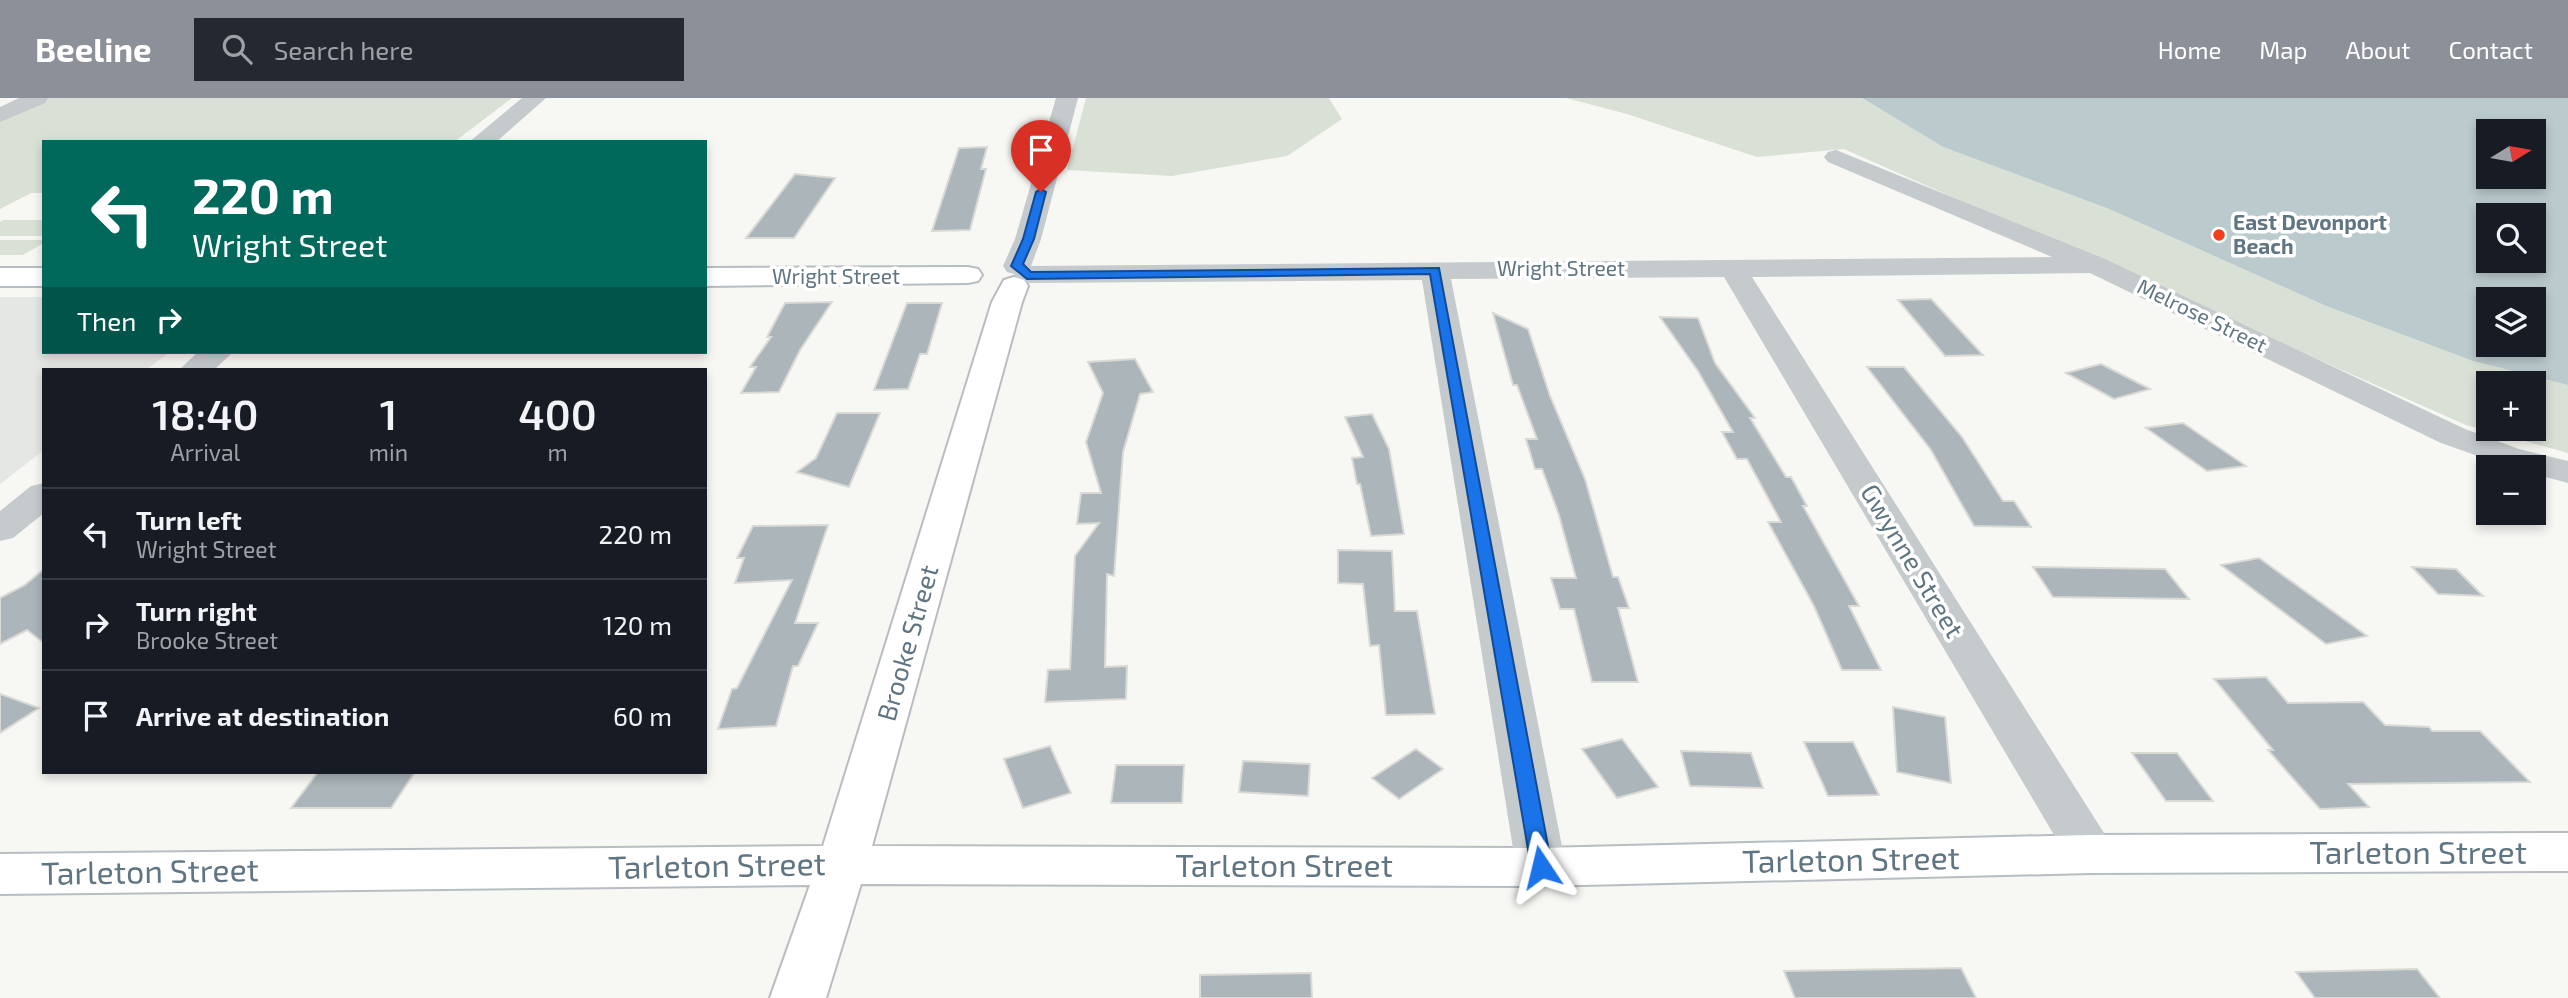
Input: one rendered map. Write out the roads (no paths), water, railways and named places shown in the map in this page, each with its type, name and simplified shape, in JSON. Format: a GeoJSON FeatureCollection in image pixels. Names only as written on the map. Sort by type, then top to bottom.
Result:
{"type":"FeatureCollection","features":[{"type":"Feature","properties":{"kind":"street"},"geometry":{"type":"LineString","coordinates":[[0,115],[37,98]]}},
{"type":"Feature","properties":{"kind":"street"},"geometry":{"type":"LineString","coordinates":[[483,140],[535,98]]}},
{"type":"Feature","properties":{"kind":"street","name":"Brooke Street"},"geometry":{"type":"LineString","coordinates":[[798,998],[842,865],[1007,302],[1019,276],[1067,98]]}},
{"type":"Feature","properties":{"kind":"street","name":"Melrose Street"},"geometry":{"type":"LineString","coordinates":[[1836,158],[2095,265],[2454,436],[2507,456],[2568,472]]}},
{"type":"Feature","properties":{"kind":"street","name":"Wright Street"},"geometry":{"type":"LineString","coordinates":[[707,277],[968,275],[967,282],[978,288],[995,290],[1019,276],[2095,265]]}},
{"type":"Feature","properties":{"kind":"street","name":"Gwynne Street"},"geometry":{"type":"LineString","coordinates":[[1734,268],[2091,854]]}},
{"type":"Feature","properties":{"kind":"street"},"geometry":{"type":"LineString","coordinates":[[1435,270],[1541,867]]}},
{"type":"Feature","properties":{"kind":"street"},"geometry":{"type":"LineString","coordinates":[[0,277],[42,277]]}},
{"type":"Feature","properties":{"kind":"street"},"geometry":{"type":"LineString","coordinates":[[196,368],[214,354]]}},
{"type":"Feature","properties":{"kind":"street"},"geometry":{"type":"LineString","coordinates":[[0,530],[42,496]]}},
{"type":"Feature","properties":{"kind":"street","name":"Tarleton Street"},"geometry":{"type":"LineString","coordinates":[[0,874],[842,865],[1541,867],[2091,854],[2568,852]]}},
{"type":"Feature","properties":{"kind":"place","name":"East Devonport Beach"},"geometry":{"type":"Point","coordinates":[2219,235]}}]}
